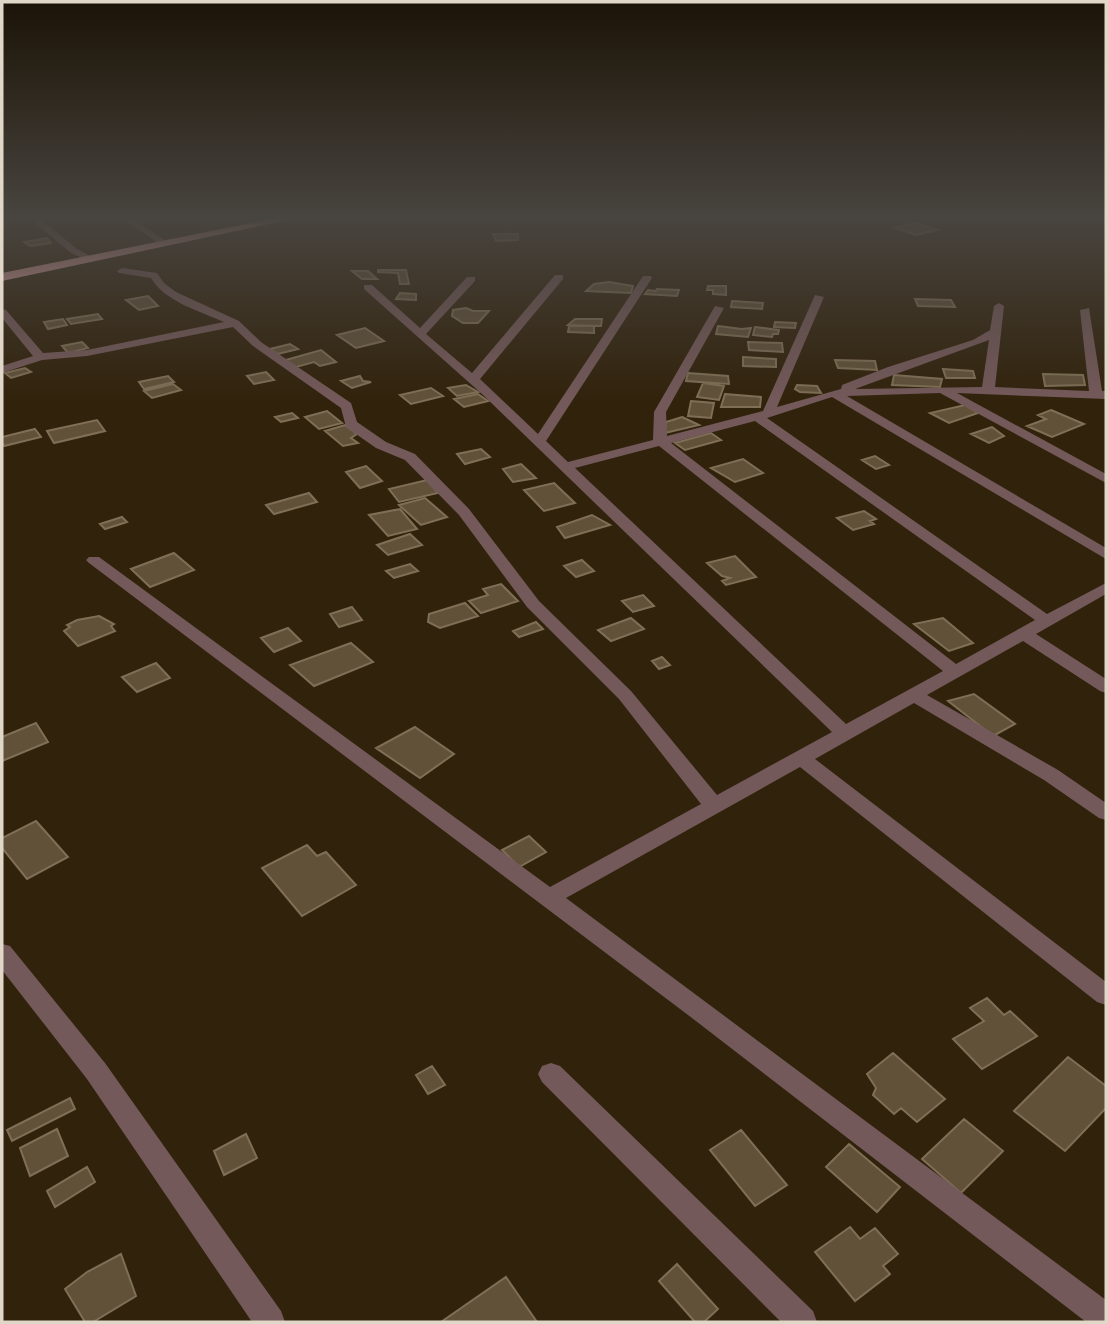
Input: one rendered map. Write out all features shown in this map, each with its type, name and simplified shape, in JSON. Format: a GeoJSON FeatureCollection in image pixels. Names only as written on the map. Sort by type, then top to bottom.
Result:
{"type":"FeatureCollection","features":[{"type":"Feature","properties":{"kind":"street"},"geometry":{"type":"LineString","coordinates":[[156,279],[160,285],[172,293],[235,323],[257,344],[347,406],[351,424],[380,445],[410,457],[464,512],[533,604],[625,695],[714,806]]}},
{"type":"Feature","properties":{"kind":"street"},"geometry":{"type":"LineString","coordinates":[[420,334],[471,279]]}},
{"type":"Feature","properties":{"kind":"street"},"geometry":{"type":"LineString","coordinates":[[473,380],[558,279]]}},
{"type":"Feature","properties":{"kind":"street"},"geometry":{"type":"LineString","coordinates":[[539,442],[646,279]]}},
{"type":"Feature","properties":{"kind":"street"},"geometry":{"type":"LineString","coordinates":[[368,287],[473,380],[845,734]]}},
{"type":"Feature","properties":{"kind":"street"},"geometry":{"type":"LineString","coordinates":[[762,415],[819,297]]}},
{"type":"Feature","properties":{"kind":"street"},"geometry":{"type":"LineString","coordinates":[[988,391],[999,306]]}},
{"type":"Feature","properties":{"kind":"street"},"geometry":{"type":"LineString","coordinates":[[660,441],[660,412],[719,308]]}},
{"type":"Feature","properties":{"kind":"street"},"geometry":{"type":"LineString","coordinates":[[833,394],[941,389],[1101,395],[1085,310]]}},
{"type":"Feature","properties":{"kind":"street"},"geometry":{"type":"LineString","coordinates":[[2,312],[40,358]]}},
{"type":"Feature","properties":{"kind":"street"},"geometry":{"type":"LineString","coordinates":[[2,370],[40,358],[88,353],[235,323]]}},
{"type":"Feature","properties":{"kind":"street"},"geometry":{"type":"LineString","coordinates":[[564,467],[833,394],[892,369],[977,342],[996,331]]}},
{"type":"Feature","properties":{"kind":"street"},"geometry":{"type":"LineString","coordinates":[[941,389],[1106,479]]}},
{"type":"Feature","properties":{"kind":"street"},"geometry":{"type":"LineString","coordinates":[[833,394],[1106,554]]}},
{"type":"Feature","properties":{"kind":"street"},"geometry":{"type":"LineString","coordinates":[[762,415],[1046,621]]}},
{"type":"Feature","properties":{"kind":"street"},"geometry":{"type":"LineString","coordinates":[[660,441],[957,672]]}},
{"type":"Feature","properties":{"kind":"street"},"geometry":{"type":"LineString","coordinates":[[94,560],[1106,1319]]}},
{"type":"Feature","properties":{"kind":"street"},"geometry":{"type":"LineString","coordinates":[[548,898],[1106,588]]}},
{"type":"Feature","properties":{"kind":"street"},"geometry":{"type":"LineString","coordinates":[[1024,634],[1106,687]]}},
{"type":"Feature","properties":{"kind":"street"},"geometry":{"type":"LineString","coordinates":[[915,695],[1051,775],[1106,813]]}},
{"type":"Feature","properties":{"kind":"street"},"geometry":{"type":"LineString","coordinates":[[801,758],[1106,995]]}},
{"type":"Feature","properties":{"kind":"street"},"geometry":{"type":"LineString","coordinates":[[2,953],[96,1072],[270,1322]]}},
{"type":"Feature","properties":{"kind":"street"},"geometry":{"type":"LineString","coordinates":[[551,1073],[802,1322]]}},
{"type":"Feature","properties":{"kind":"building"},"geometry":{"type":"Polygon","coordinates":[[[399,279],[408,279],[409,284],[400,284],[399,279]]]}},
{"type":"Feature","properties":{"kind":"building"},"geometry":{"type":"Polygon","coordinates":[[[609,282],[633,286],[631,293],[586,291],[594,284],[609,282]]]}},
{"type":"Feature","properties":{"kind":"building"},"geometry":{"type":"Polygon","coordinates":[[[708,286],[726,286],[726,295],[713,294],[713,290],[707,290],[708,286]]]}},
{"type":"Feature","properties":{"kind":"building"},"geometry":{"type":"Polygon","coordinates":[[[648,290],[679,290],[677,296],[645,294],[648,290]]]}},
{"type":"Feature","properties":{"kind":"building"},"geometry":{"type":"Polygon","coordinates":[[[400,293],[416,294],[416,300],[396,299],[400,293]]]}},
{"type":"Feature","properties":{"kind":"building"},"geometry":{"type":"Polygon","coordinates":[[[148,296],[158,306],[139,310],[126,300],[148,296]]]}},
{"type":"Feature","properties":{"kind":"building"},"geometry":{"type":"Polygon","coordinates":[[[915,299],[951,300],[955,307],[918,306],[915,299]]]}},
{"type":"Feature","properties":{"kind":"building"},"geometry":{"type":"Polygon","coordinates":[[[732,301],[763,303],[762,309],[731,307],[732,301]]]}},
{"type":"Feature","properties":{"kind":"building"},"geometry":{"type":"Polygon","coordinates":[[[466,308],[489,311],[478,323],[463,323],[452,316],[453,310],[466,308]]]}},
{"type":"Feature","properties":{"kind":"building"},"geometry":{"type":"Polygon","coordinates":[[[98,314],[102,319],[71,324],[67,319],[98,314]]]}},
{"type":"Feature","properties":{"kind":"building"},"geometry":{"type":"Polygon","coordinates":[[[63,319],[67,325],[48,329],[44,322],[63,319]]]}},
{"type":"Feature","properties":{"kind":"building"},"geometry":{"type":"Polygon","coordinates":[[[575,319],[602,319],[601,326],[568,325],[575,319]]]}},
{"type":"Feature","properties":{"kind":"building"},"geometry":{"type":"Polygon","coordinates":[[[775,322],[796,323],[795,328],[774,327],[775,322]]]}},
{"type":"Feature","properties":{"kind":"building"},"geometry":{"type":"Polygon","coordinates":[[[569,326],[594,326],[594,333],[568,332],[569,326]]]}},
{"type":"Feature","properties":{"kind":"building"},"geometry":{"type":"Polygon","coordinates":[[[718,326],[751,328],[748,337],[716,334],[718,326]]]}},
{"type":"Feature","properties":{"kind":"building"},"geometry":{"type":"Polygon","coordinates":[[[755,327],[779,330],[778,334],[773,334],[772,337],[753,335],[755,327]]]}},
{"type":"Feature","properties":{"kind":"building"},"geometry":{"type":"Polygon","coordinates":[[[365,328],[384,341],[356,348],[337,335],[365,328]]]}},
{"type":"Feature","properties":{"kind":"building"},"geometry":{"type":"Polygon","coordinates":[[[82,342],[88,348],[68,353],[62,346],[82,342]]]}},
{"type":"Feature","properties":{"kind":"building"},"geometry":{"type":"Polygon","coordinates":[[[748,342],[782,343],[783,352],[749,350],[748,342]]]}},
{"type":"Feature","properties":{"kind":"building"},"geometry":{"type":"Polygon","coordinates":[[[290,344],[298,349],[278,354],[270,349],[290,344]]]}},
{"type":"Feature","properties":{"kind":"building"},"geometry":{"type":"Polygon","coordinates":[[[321,350],[336,362],[320,366],[314,362],[296,367],[286,360],[321,350]]]}},
{"type":"Feature","properties":{"kind":"building"},"geometry":{"type":"Polygon","coordinates":[[[743,357],[776,359],[776,367],[743,366],[743,357]]]}},
{"type":"Feature","properties":{"kind":"building"},"geometry":{"type":"Polygon","coordinates":[[[835,360],[875,361],[877,370],[838,368],[835,360]]]}},
{"type":"Feature","properties":{"kind":"building"},"geometry":{"type":"Polygon","coordinates":[[[25,368],[31,372],[11,378],[5,373],[25,368]]]}},
{"type":"Feature","properties":{"kind":"building"},"geometry":{"type":"Polygon","coordinates":[[[943,369],[973,371],[975,378],[946,378],[943,369]]]}},
{"type":"Feature","properties":{"kind":"building"},"geometry":{"type":"Polygon","coordinates":[[[266,372],[274,380],[254,384],[247,376],[266,372]]]}},
{"type":"Feature","properties":{"kind":"building"},"geometry":{"type":"Polygon","coordinates":[[[688,373],[728,376],[729,384],[686,381],[688,373]]]}},
{"type":"Feature","properties":{"kind":"building"},"geometry":{"type":"Polygon","coordinates":[[[1043,374],[1083,375],[1085,385],[1045,386],[1043,374]]]}},
{"type":"Feature","properties":{"kind":"building"},"geometry":{"type":"Polygon","coordinates":[[[894,375],[942,379],[940,387],[892,385],[894,375]]]}},
{"type":"Feature","properties":{"kind":"building"},"geometry":{"type":"Polygon","coordinates":[[[168,376],[174,382],[144,389],[139,382],[168,376]]]}},
{"type":"Feature","properties":{"kind":"building"},"geometry":{"type":"Polygon","coordinates":[[[360,376],[363,381],[371,382],[352,388],[341,381],[360,376]]]}},
{"type":"Feature","properties":{"kind":"building"},"geometry":{"type":"Polygon","coordinates":[[[703,383],[724,386],[719,400],[697,397],[703,383]]]}},
{"type":"Feature","properties":{"kind":"building"},"geometry":{"type":"Polygon","coordinates":[[[173,384],[181,390],[152,398],[144,391],[173,384]]]}},
{"type":"Feature","properties":{"kind":"building"},"geometry":{"type":"Polygon","coordinates":[[[466,385],[478,392],[457,396],[448,388],[466,385]]]}},
{"type":"Feature","properties":{"kind":"building"},"geometry":{"type":"Polygon","coordinates":[[[797,385],[817,386],[821,393],[800,392],[795,389],[797,385]]]}},
{"type":"Feature","properties":{"kind":"building"},"geometry":{"type":"Polygon","coordinates":[[[431,388],[443,396],[411,404],[400,395],[431,388]]]}},
{"type":"Feature","properties":{"kind":"building"},"geometry":{"type":"Polygon","coordinates":[[[478,394],[488,401],[464,407],[454,399],[478,394]]]}},
{"type":"Feature","properties":{"kind":"building"},"geometry":{"type":"Polygon","coordinates":[[[725,394],[761,397],[760,407],[721,407],[725,394]]]}},
{"type":"Feature","properties":{"kind":"building"},"geometry":{"type":"Polygon","coordinates":[[[691,401],[714,403],[711,418],[688,416],[691,401]]]}},
{"type":"Feature","properties":{"kind":"building"},"geometry":{"type":"Polygon","coordinates":[[[965,405],[978,413],[949,423],[930,413],[965,405]]]}},
{"type":"Feature","properties":{"kind":"building"},"geometry":{"type":"Polygon","coordinates":[[[1051,410],[1084,424],[1052,437],[1027,426],[1046,419],[1038,415],[1051,410]]]}},
{"type":"Feature","properties":{"kind":"building"},"geometry":{"type":"Polygon","coordinates":[[[327,411],[342,423],[319,429],[305,417],[327,411]]]}},
{"type":"Feature","properties":{"kind":"building"},"geometry":{"type":"Polygon","coordinates":[[[292,413],[298,418],[281,422],[275,417],[292,413]]]}},
{"type":"Feature","properties":{"kind":"building"},"geometry":{"type":"Polygon","coordinates":[[[682,417],[699,425],[665,433],[666,422],[682,417]]]}},
{"type":"Feature","properties":{"kind":"building"},"geometry":{"type":"Polygon","coordinates":[[[97,420],[105,431],[54,443],[47,431],[97,420]]]}},
{"type":"Feature","properties":{"kind":"building"},"geometry":{"type":"Polygon","coordinates":[[[345,425],[357,434],[351,438],[358,443],[343,446],[325,431],[345,425]]]}},
{"type":"Feature","properties":{"kind":"building"},"geometry":{"type":"Polygon","coordinates":[[[992,427],[1004,436],[989,443],[971,434],[992,427]]]}},
{"type":"Feature","properties":{"kind":"building"},"geometry":{"type":"Polygon","coordinates":[[[35,429],[41,437],[4,446],[2,442],[2,437],[35,429]]]}},
{"type":"Feature","properties":{"kind":"building"},"geometry":{"type":"Polygon","coordinates":[[[711,433],[721,440],[685,450],[675,443],[711,433]]]}},
{"type":"Feature","properties":{"kind":"building"},"geometry":{"type":"Polygon","coordinates":[[[481,449],[490,457],[465,464],[457,454],[481,449]]]}},
{"type":"Feature","properties":{"kind":"building"},"geometry":{"type":"Polygon","coordinates":[[[875,456],[889,465],[876,469],[862,460],[875,456]]]}},
{"type":"Feature","properties":{"kind":"building"},"geometry":{"type":"Polygon","coordinates":[[[743,459],[763,473],[735,482],[711,468],[743,459]]]}},
{"type":"Feature","properties":{"kind":"building"},"geometry":{"type":"Polygon","coordinates":[[[521,464],[536,478],[513,482],[503,469],[521,464]]]}},
{"type":"Feature","properties":{"kind":"building"},"geometry":{"type":"Polygon","coordinates":[[[366,466],[382,481],[360,488],[346,472],[366,466]]]}},
{"type":"Feature","properties":{"kind":"building"},"geometry":{"type":"Polygon","coordinates":[[[427,480],[438,493],[399,502],[389,489],[427,480]]]}},
{"type":"Feature","properties":{"kind":"building"},"geometry":{"type":"Polygon","coordinates":[[[554,483],[575,503],[544,511],[524,490],[554,483]]]}},
{"type":"Feature","properties":{"kind":"building"},"geometry":{"type":"Polygon","coordinates":[[[309,493],[317,502],[274,514],[266,505],[309,493]]]}},
{"type":"Feature","properties":{"kind":"building"},"geometry":{"type":"Polygon","coordinates":[[[425,498],[447,517],[421,525],[399,505],[425,498]]]}},
{"type":"Feature","properties":{"kind":"building"},"geometry":{"type":"Polygon","coordinates":[[[400,509],[417,529],[388,536],[369,515],[400,509]]]}},
{"type":"Feature","properties":{"kind":"building"},"geometry":{"type":"Polygon","coordinates":[[[864,511],[876,519],[870,521],[874,524],[853,530],[837,518],[864,511]]]}},
{"type":"Feature","properties":{"kind":"building"},"geometry":{"type":"Polygon","coordinates":[[[592,515],[610,525],[565,538],[557,527],[592,515]]]}},
{"type":"Feature","properties":{"kind":"building"},"geometry":{"type":"Polygon","coordinates":[[[122,517],[127,522],[105,529],[100,524],[122,517]]]}},
{"type":"Feature","properties":{"kind":"building"},"geometry":{"type":"Polygon","coordinates":[[[410,534],[422,545],[388,555],[377,545],[410,534]]]}},
{"type":"Feature","properties":{"kind":"building"},"geometry":{"type":"Polygon","coordinates":[[[174,553],[194,570],[150,587],[131,569],[174,553]]]}},
{"type":"Feature","properties":{"kind":"building"},"geometry":{"type":"Polygon","coordinates":[[[735,556],[756,577],[726,585],[722,581],[730,578],[722,576],[707,563],[735,556]]]}},
{"type":"Feature","properties":{"kind":"building"},"geometry":{"type":"Polygon","coordinates":[[[582,560],[594,571],[576,577],[564,566],[582,560]]]}},
{"type":"Feature","properties":{"kind":"building"},"geometry":{"type":"Polygon","coordinates":[[[410,564],[418,571],[394,578],[386,571],[410,564]]]}},
{"type":"Feature","properties":{"kind":"building"},"geometry":{"type":"Polygon","coordinates":[[[501,584],[518,601],[481,613],[469,601],[488,595],[483,589],[501,584]]]}},
{"type":"Feature","properties":{"kind":"building"},"geometry":{"type":"Polygon","coordinates":[[[643,595],[654,606],[633,612],[622,601],[643,595]]]}},
{"type":"Feature","properties":{"kind":"building"},"geometry":{"type":"Polygon","coordinates":[[[465,603],[478,616],[440,628],[428,622],[429,614],[465,603]]]}},
{"type":"Feature","properties":{"kind":"building"},"geometry":{"type":"Polygon","coordinates":[[[352,607],[362,620],[339,627],[330,614],[352,607]]]}},
{"type":"Feature","properties":{"kind":"building"},"geometry":{"type":"Polygon","coordinates":[[[99,616],[114,624],[111,626],[115,631],[78,646],[64,631],[70,627],[67,625],[77,620],[99,616]]]}},
{"type":"Feature","properties":{"kind":"building"},"geometry":{"type":"Polygon","coordinates":[[[631,618],[644,629],[611,641],[598,630],[631,618]]]}},
{"type":"Feature","properties":{"kind":"building"},"geometry":{"type":"Polygon","coordinates":[[[943,618],[973,643],[949,651],[914,624],[943,618]]]}},
{"type":"Feature","properties":{"kind":"building"},"geometry":{"type":"Polygon","coordinates":[[[536,622],[543,629],[519,637],[513,631],[536,622]]]}},
{"type":"Feature","properties":{"kind":"building"},"geometry":{"type":"Polygon","coordinates":[[[288,628],[301,641],[274,652],[261,638],[288,628]]]}},
{"type":"Feature","properties":{"kind":"building"},"geometry":{"type":"Polygon","coordinates":[[[351,643],[373,662],[314,686],[290,665],[351,643]]]}},
{"type":"Feature","properties":{"kind":"building"},"geometry":{"type":"Polygon","coordinates":[[[662,657],[670,665],[659,669],[652,661],[662,657]]]}},
{"type":"Feature","properties":{"kind":"building"},"geometry":{"type":"Polygon","coordinates":[[[156,663],[170,678],[137,692],[122,677],[156,663]]]}},
{"type":"Feature","properties":{"kind":"building"},"geometry":{"type":"Polygon","coordinates":[[[974,694],[1015,724],[993,736],[948,701],[974,694]]]}},
{"type":"Feature","properties":{"kind":"building"},"geometry":{"type":"Polygon","coordinates":[[[36,723],[48,742],[2,761],[2,737],[36,723]]]}},
{"type":"Feature","properties":{"kind":"building"},"geometry":{"type":"Polygon","coordinates":[[[415,727],[454,754],[420,778],[376,748],[415,727]]]}},
{"type":"Feature","properties":{"kind":"building"},"geometry":{"type":"Polygon","coordinates":[[[36,821],[68,857],[27,879],[2,848],[2,838],[36,821]]]}},
{"type":"Feature","properties":{"kind":"building"},"geometry":{"type":"Polygon","coordinates":[[[529,836],[546,852],[519,867],[502,850],[529,836]]]}},
{"type":"Feature","properties":{"kind":"building"},"geometry":{"type":"Polygon","coordinates":[[[307,845],[317,856],[326,852],[356,885],[302,916],[262,868],[307,845]]]}},
{"type":"Feature","properties":{"kind":"building"},"geometry":{"type":"Polygon","coordinates":[[[987,998],[1004,1015],[1010,1011],[1037,1036],[982,1069],[953,1039],[984,1021],[970,1008],[987,998]]]}},
{"type":"Feature","properties":{"kind":"building"},"geometry":{"type":"Polygon","coordinates":[[[893,1053],[945,1099],[917,1122],[901,1108],[894,1114],[873,1095],[876,1088],[867,1074],[893,1053]]]}},
{"type":"Feature","properties":{"kind":"building"},"geometry":{"type":"Polygon","coordinates":[[[1068,1057],[1106,1086],[1106,1108],[1065,1151],[1014,1111],[1068,1057]]]}},
{"type":"Feature","properties":{"kind":"building"},"geometry":{"type":"Polygon","coordinates":[[[432,1066],[445,1085],[428,1094],[416,1075],[432,1066]]]}},
{"type":"Feature","properties":{"kind":"building"},"geometry":{"type":"Polygon","coordinates":[[[70,1098],[75,1109],[12,1141],[7,1130],[70,1098]]]}},
{"type":"Feature","properties":{"kind":"building"},"geometry":{"type":"Polygon","coordinates":[[[964,1119],[1003,1151],[961,1193],[922,1159],[964,1119]]]}},
{"type":"Feature","properties":{"kind":"building"},"geometry":{"type":"Polygon","coordinates":[[[57,1129],[68,1156],[30,1176],[20,1148],[57,1129]]]}},
{"type":"Feature","properties":{"kind":"building"},"geometry":{"type":"Polygon","coordinates":[[[741,1130],[787,1185],[755,1206],[710,1150],[741,1130]]]}},
{"type":"Feature","properties":{"kind":"building"},"geometry":{"type":"Polygon","coordinates":[[[246,1134],[257,1158],[224,1175],[214,1151],[246,1134]]]}},
{"type":"Feature","properties":{"kind":"building"},"geometry":{"type":"Polygon","coordinates":[[[849,1144],[900,1187],[877,1212],[826,1167],[849,1144]]]}},
{"type":"Feature","properties":{"kind":"building"},"geometry":{"type":"Polygon","coordinates":[[[87,1167],[95,1182],[55,1207],[47,1191],[87,1167]]]}},
{"type":"Feature","properties":{"kind":"building"},"geometry":{"type":"Polygon","coordinates":[[[850,1227],[860,1239],[875,1228],[898,1254],[883,1266],[890,1274],[855,1301],[815,1252],[850,1227]]]}},
{"type":"Feature","properties":{"kind":"building"},"geometry":{"type":"Polygon","coordinates":[[[121,1254],[136,1296],[93,1322],[85,1322],[65,1289],[87,1272],[121,1254]]]}},
{"type":"Feature","properties":{"kind":"building"},"geometry":{"type":"Polygon","coordinates":[[[677,1264],[718,1309],[704,1322],[695,1322],[659,1281],[677,1264]]]}},
{"type":"Feature","properties":{"kind":"building"},"geometry":{"type":"Polygon","coordinates":[[[506,1277],[537,1322],[441,1322],[506,1277]]]}}]}
